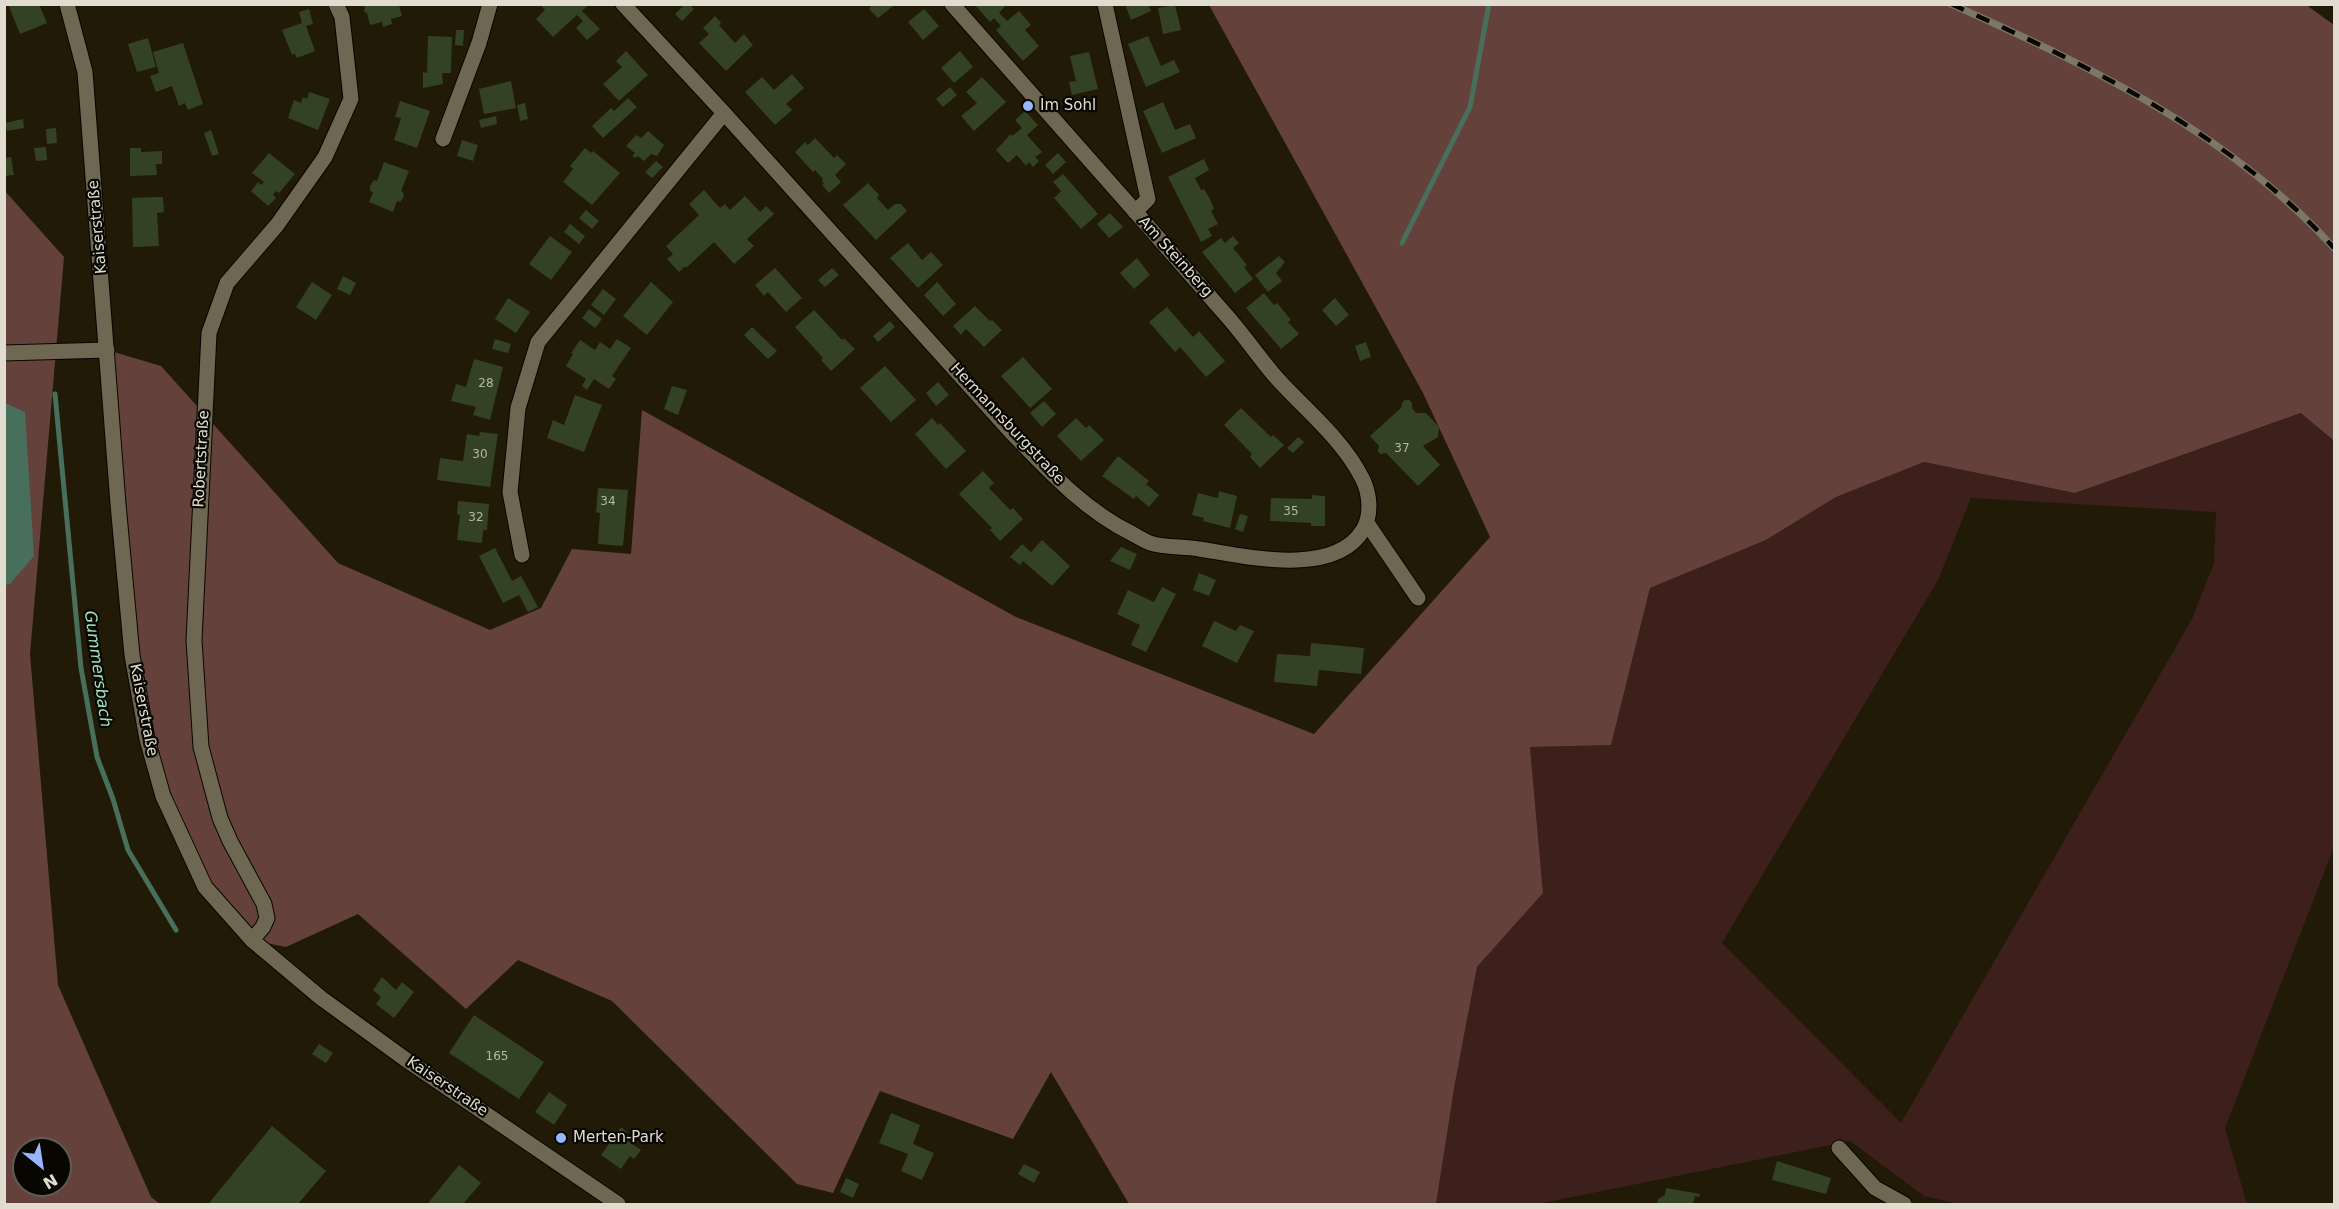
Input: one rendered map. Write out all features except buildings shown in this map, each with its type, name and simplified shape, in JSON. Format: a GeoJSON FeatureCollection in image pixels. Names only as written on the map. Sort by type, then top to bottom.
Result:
{"type":"FeatureCollection","features":[{"type":"Feature","properties":{"kind":"street","name":"Kaiserstraße"},"geometry":{"type":"LineString","coordinates":[[67,4],[85,72],[118,504],[132,655],[147,739],[163,796],[205,887],[252,940],[321,998],[405,1059],[618,1204]]}},
{"type":"Feature","properties":{"kind":"street","name":"Robertstraße"},"geometry":{"type":"LineString","coordinates":[[252,940],[267,918],[264,904],[220,818],[201,747],[194,640],[209,333],[227,283],[277,225],[325,157],[351,99],[342,17],[336,4]]}},
{"type":"Feature","properties":{"kind":"street"},"geometry":{"type":"LineString","coordinates":[[443,139],[490,4]]}},
{"type":"Feature","properties":{"kind":"street","name":"Hermannsburgstraße"},"geometry":{"type":"LineString","coordinates":[[623,4],[724,112],[1011,432],[1059,482],[1104,520],[1151,543],[1263,560],[1320,558],[1347,547],[1361,534],[1367,523]]}},
{"type":"Feature","properties":{"kind":"street","name":"Am Steinberg"},"geometry":{"type":"LineString","coordinates":[[952,4],[1229,318],[1273,374],[1349,458],[1363,479],[1369,499],[1367,523]]}},
{"type":"Feature","properties":{"kind":"street"},"geometry":{"type":"LineString","coordinates":[[1106,4],[1148,199],[1135,212]]}},
{"type":"Feature","properties":{"kind":"street"},"geometry":{"type":"LineString","coordinates":[[522,555],[510,492],[518,408],[538,342],[724,112]]}},
{"type":"Feature","properties":{"kind":"street"},"geometry":{"type":"LineString","coordinates":[[4,353],[107,350]]}},
{"type":"Feature","properties":{"kind":"street"},"geometry":{"type":"LineString","coordinates":[[1367,523],[1418,598]]}},
{"type":"Feature","properties":{"kind":"street"},"geometry":{"type":"LineString","coordinates":[[1839,1148],[1875,1188],[1904,1204]]}},
{"type":"Feature","properties":{"kind":"shaded area"},"geometry":{"type":"Polygon","coordinates":[[[2305,4],[2334,25],[2334,441],[2301,413],[2075,493],[1924,462],[1836,497],[1766,540],[1650,588],[1611,745],[1530,747],[1543,893],[1477,967],[1455,1083],[1436,1204],[1129,1204],[1051,1072],[1013,1139],[880,1091],[833,1193],[797,1184],[612,1001],[518,960],[466,1009],[358,914],[286,947],[252,940],[205,887],[147,739],[107,350],[161,366],[338,563],[490,630],[541,608],[572,549],[631,554],[642,410],[1016,617],[1314,734],[1490,537],[1423,393],[1209,5],[2305,4]]]}},
{"type":"Feature","properties":{"kind":"shaded area"},"geometry":{"type":"Polygon","coordinates":[[[4,190],[64,257],[30,654],[58,985],[151,1197],[160,1204],[5,1204],[4,190]]]}},
{"type":"Feature","properties":{"kind":"shaded area"},"geometry":{"type":"Polygon","coordinates":[[[5,403],[25,412],[34,556],[10,584],[5,585],[5,403]]]}},
{"type":"Feature","properties":{"kind":"shaded area"},"geometry":{"type":"Polygon","coordinates":[[[2302,413],[2334,442],[2334,847],[2225,1128],[2247,1204],[1958,1204],[1924,1196],[1850,1141],[1538,1204],[1436,1204],[1455,1083],[1477,967],[1543,893],[1530,747],[1611,745],[1650,588],[1766,540],[1836,497],[1924,462],[2075,493],[2302,413]],[[1971,498],[1938,580],[1722,943],[1901,1123],[2192,619],[2214,563],[2216,512],[1971,498]]]}},
{"type":"Feature","properties":{"kind":"waterway"},"geometry":{"type":"LineString","coordinates":[[1402,243],[1470,107],[1489,4]]}},
{"type":"Feature","properties":{"kind":"waterway","name":"Gummersbach"},"geometry":{"type":"LineString","coordinates":[[55,394],[81,668],[97,757],[113,799],[128,850],[176,930]]}},
{"type":"Feature","properties":{"kind":"railway"},"geometry":{"type":"LineString","coordinates":[[1951,4],[2055,52],[2156,106],[2250,170],[2293,207],[2334,248]]}},
{"type":"Feature","properties":{"kind":"place","name":"Im Sohl"},"geometry":{"type":"Point","coordinates":[1028,106]}},
{"type":"Feature","properties":{"kind":"place","name":"Merten-Park"},"geometry":{"type":"Point","coordinates":[561,1138]}}]}
